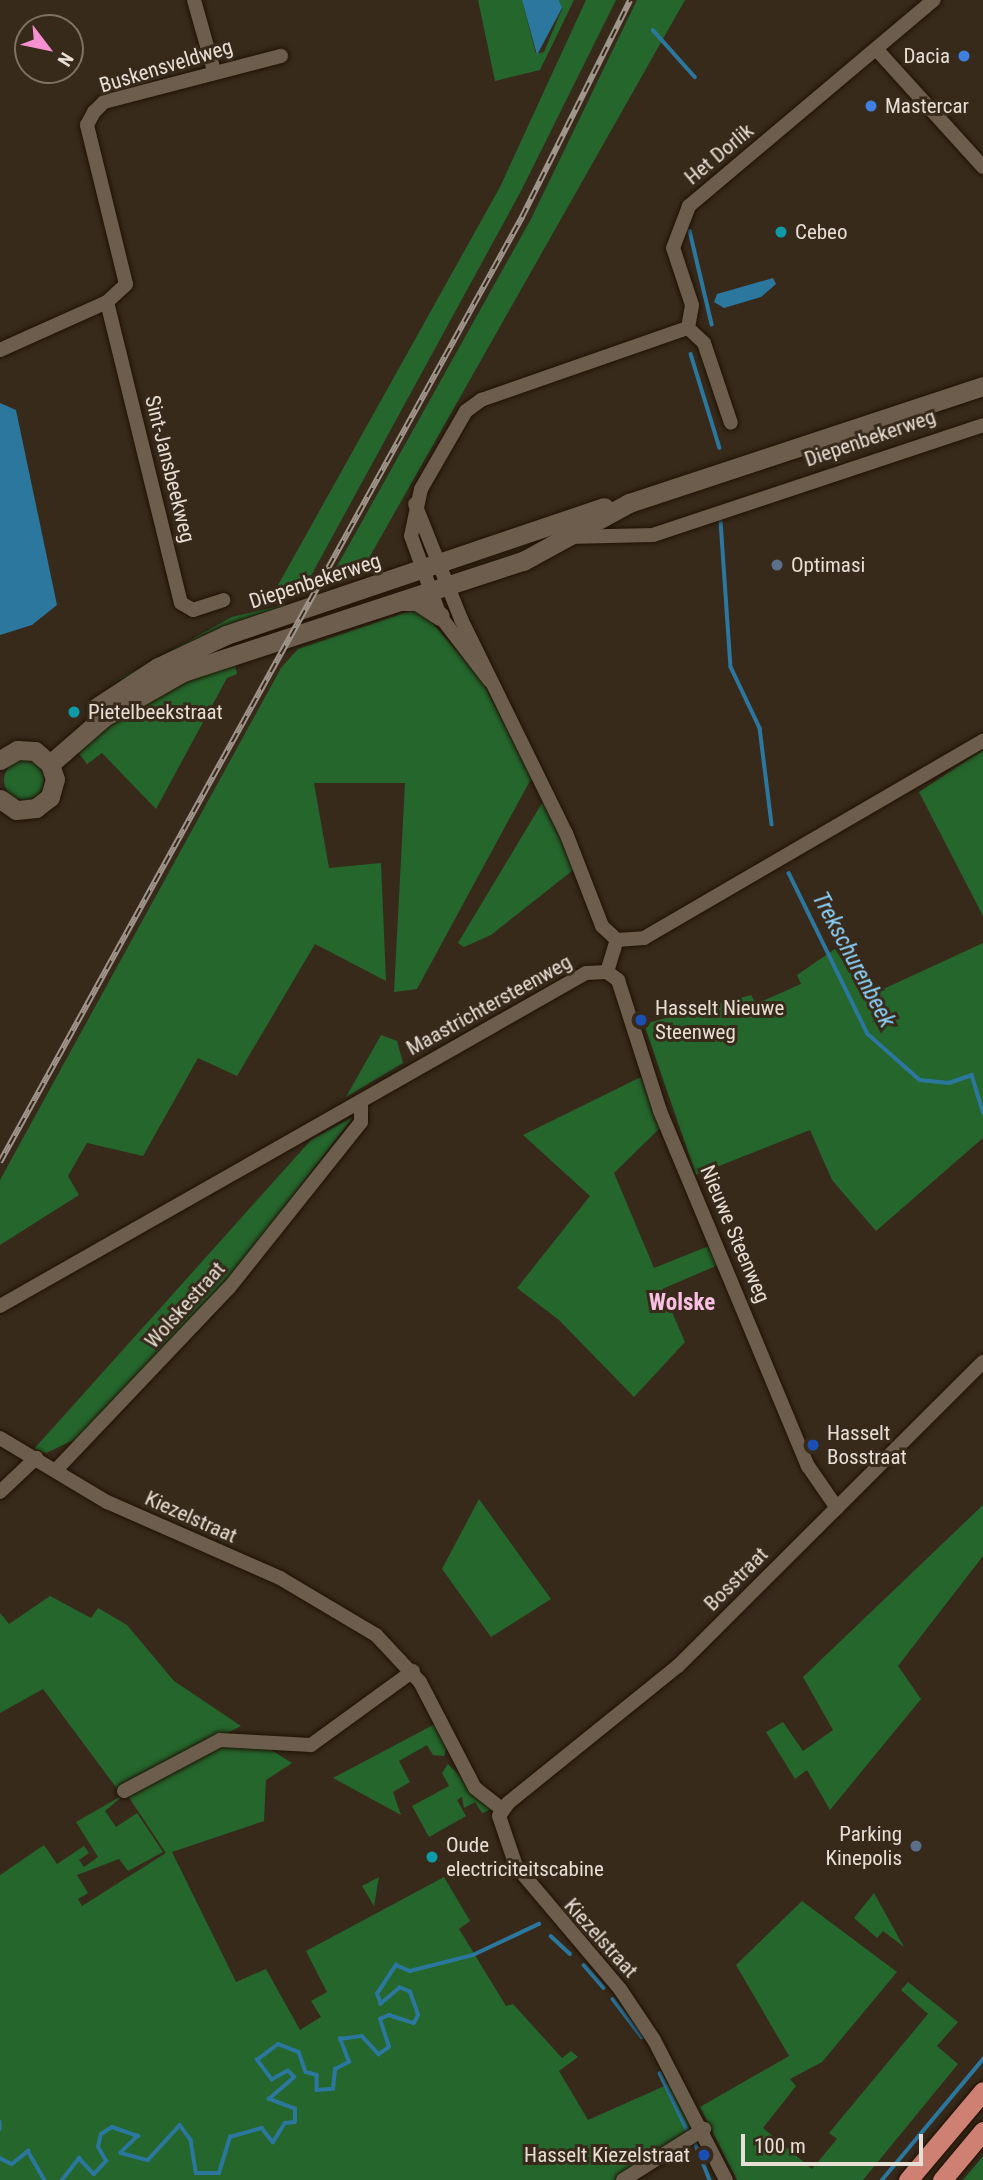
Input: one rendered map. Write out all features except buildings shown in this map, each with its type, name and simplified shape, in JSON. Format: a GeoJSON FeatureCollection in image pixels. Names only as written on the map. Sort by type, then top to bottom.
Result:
{"type":"FeatureCollection","features":[{"type":"Feature","properties":{"kind":"highway"},"geometry":{"type":"LineString","coordinates":[[908,2180],[983,2091]]}},
{"type":"Feature","properties":{"kind":"highway"},"geometry":{"type":"LineString","coordinates":[[942,2180],[983,2131]]}},
{"type":"Feature","properties":{"kind":"main road","name":"Diepenbekerweg"},"geometry":{"type":"LineString","coordinates":[[46,759],[124,687],[189,651],[434,565],[983,386]]}},
{"type":"Feature","properties":{"kind":"main road","name":"Diepenbekerweg"},"geometry":{"type":"LineString","coordinates":[[46,759],[104,717],[183,672],[394,600],[523,561],[629,503]]}},
{"type":"Feature","properties":{"kind":"main road"},"geometry":{"type":"LineString","coordinates":[[394,600],[416,601],[440,616]]}},
{"type":"Feature","properties":{"kind":"main road"},"geometry":{"type":"LineString","coordinates":[[2,805],[24,811],[41,806],[54,786],[46,759],[4,752]]}},
{"type":"Feature","properties":{"kind":"street"},"geometry":{"type":"LineString","coordinates":[[194,0],[214,71]]}},
{"type":"Feature","properties":{"kind":"street","name":"Het Dorlik"},"geometry":{"type":"LineString","coordinates":[[688,328],[692,306],[673,248],[689,206],[934,0]]}},
{"type":"Feature","properties":{"kind":"street"},"geometry":{"type":"LineString","coordinates":[[877,50],[983,167]]}},
{"type":"Feature","properties":{"kind":"street","name":"Buskensveldweg"},"geometry":{"type":"LineString","coordinates":[[0,350],[120,295],[127,276],[87,125],[104,102],[214,71],[281,56]]}},
{"type":"Feature","properties":{"kind":"street","name":"Sint-Jansbeekweg"},"geometry":{"type":"LineString","coordinates":[[107,302],[181,603],[193,610],[223,600]]}},
{"type":"Feature","properties":{"kind":"street"},"geometry":{"type":"LineString","coordinates":[[731,423],[705,344],[688,328],[481,400],[466,411],[415,504],[442,587],[545,785],[602,926],[617,940],[644,938],[983,741]]}},
{"type":"Feature","properties":{"kind":"street","name":"Diepenbekerweg"},"geometry":{"type":"LineString","coordinates":[[569,537],[653,535],[983,425]]}},
{"type":"Feature","properties":{"kind":"street"},"geometry":{"type":"LineString","coordinates":[[442,587],[440,616],[490,681]]}},
{"type":"Feature","properties":{"kind":"street","name":"Maastrichtersteenweg"},"geometry":{"type":"LineString","coordinates":[[0,1306],[586,973],[607,972],[617,940]]}},
{"type":"Feature","properties":{"kind":"street","name":"Nieuwe Steenweg"},"geometry":{"type":"LineString","coordinates":[[607,972],[618,980],[660,1111],[808,1466],[836,1508]]}},
{"type":"Feature","properties":{"kind":"street","name":"Wolskestraat"},"geometry":{"type":"LineString","coordinates":[[56,1470],[237,1278],[360,1122],[361,1101]]}},
{"type":"Feature","properties":{"kind":"street","name":"Bosstraat"},"geometry":{"type":"LineString","coordinates":[[502,1809],[678,1666],[983,1362]]}},
{"type":"Feature","properties":{"kind":"street"},"geometry":{"type":"LineString","coordinates":[[0,1438],[56,1470]]}},
{"type":"Feature","properties":{"kind":"street"},"geometry":{"type":"LineString","coordinates":[[0,1492],[36,1458]]}},
{"type":"Feature","properties":{"kind":"street","name":"Kiezelstraat"},"geometry":{"type":"LineString","coordinates":[[56,1470],[107,1502],[324,1602],[376,1635],[413,1671],[475,1788],[502,1809],[499,1831],[516,1866],[620,1989],[704,2129],[726,2180]]}},
{"type":"Feature","properties":{"kind":"street"},"geometry":{"type":"LineString","coordinates":[[124,1791],[220,1740],[311,1745],[413,1671]]}},
{"type":"Feature","properties":{"kind":"street"},"geometry":{"type":"LineString","coordinates":[[624,2180],[704,2129]]}},
{"type":"Feature","properties":{"kind":"green space"},"geometry":{"type":"Polygon","coordinates":[[[478,0],[522,0],[536,54],[544,52],[562,9],[559,0],[574,0],[540,70],[495,81],[478,0]]]}},
{"type":"Feature","properties":{"kind":"green space"},"geometry":{"type":"Polygon","coordinates":[[[586,0],[616,0],[521,191],[301,594],[283,594],[277,587],[500,187],[586,0]]]}},
{"type":"Feature","properties":{"kind":"green space"},"geometry":{"type":"Polygon","coordinates":[[[637,0],[685,0],[365,565],[355,577],[326,586],[531,219],[637,0]]]}},
{"type":"Feature","properties":{"kind":"green space"},"geometry":{"type":"Polygon","coordinates":[[[283,605],[275,614],[114,682],[232,617],[283,605]]]}},
{"type":"Feature","properties":{"kind":"green space"},"geometry":{"type":"Polygon","coordinates":[[[419,608],[481,679],[532,777],[417,989],[394,992],[405,783],[314,783],[329,868],[381,863],[386,981],[315,944],[237,1076],[198,1058],[143,1156],[87,1143],[68,1176],[79,1195],[0,1245],[0,1180],[281,668],[298,649],[419,608]]]}},
{"type":"Feature","properties":{"kind":"green space"},"geometry":{"type":"Polygon","coordinates":[[[234,660],[237,674],[227,678],[156,809],[102,753],[87,764],[75,748],[144,699],[234,660]]]}},
{"type":"Feature","properties":{"kind":"green space"},"geometry":{"type":"Polygon","coordinates":[[[983,750],[983,916],[919,792],[983,750]]]}},
{"type":"Feature","properties":{"kind":"green space"},"geometry":{"type":"Polygon","coordinates":[[[24,760],[38,766],[44,780],[38,794],[24,800],[10,794],[4,780],[10,766],[24,760]]]}},
{"type":"Feature","properties":{"kind":"green space"},"geometry":{"type":"Polygon","coordinates":[[[545,798],[577,867],[491,935],[464,947],[458,943],[545,798]]]}},
{"type":"Feature","properties":{"kind":"green space"},"geometry":{"type":"Polygon","coordinates":[[[983,943],[983,1138],[876,1231],[832,1180],[810,1130],[696,1175],[644,1024],[751,995],[756,1004],[801,984],[797,975],[835,949],[866,997],[983,943]]]}},
{"type":"Feature","properties":{"kind":"green space"},"geometry":{"type":"Polygon","coordinates":[[[381,1035],[397,1041],[403,1063],[346,1097],[381,1035]]]}},
{"type":"Feature","properties":{"kind":"green space"},"geometry":{"type":"Polygon","coordinates":[[[641,1077],[660,1128],[614,1173],[654,1268],[709,1246],[718,1265],[662,1289],[685,1342],[634,1397],[559,1320],[517,1288],[590,1196],[523,1135],[641,1077]]]}},
{"type":"Feature","properties":{"kind":"green space"},"geometry":{"type":"Polygon","coordinates":[[[353,1117],[225,1284],[78,1438],[46,1453],[34,1449],[311,1140],[353,1117]]]}},
{"type":"Feature","properties":{"kind":"green space"},"geometry":{"type":"Polygon","coordinates":[[[479,1499],[551,1599],[491,1637],[442,1569],[479,1499]]]}},
{"type":"Feature","properties":{"kind":"green space"},"geometry":{"type":"Polygon","coordinates":[[[983,1505],[983,1556],[898,1666],[921,1699],[830,1810],[807,1770],[795,1779],[766,1732],[783,1722],[803,1751],[833,1730],[803,1677],[983,1505]]]}},
{"type":"Feature","properties":{"kind":"green space"},"geometry":{"type":"Polygon","coordinates":[[[50,1596],[91,1618],[98,1608],[127,1625],[174,1681],[241,1726],[118,1790],[43,1689],[0,1713],[0,1613],[9,1624],[50,1596]]]}},
{"type":"Feature","properties":{"kind":"green space"},"geometry":{"type":"Polygon","coordinates":[[[435,1724],[447,1747],[444,1756],[433,1755],[427,1745],[399,1761],[410,1782],[393,1792],[401,1815],[333,1778],[435,1724]]]}},
{"type":"Feature","properties":{"kind":"green space"},"geometry":{"type":"Polygon","coordinates":[[[220,1746],[268,1748],[292,1763],[266,1780],[264,1821],[172,1852],[236,1982],[266,1969],[300,2030],[321,2017],[311,2001],[327,1992],[306,1951],[444,1877],[470,1921],[459,1929],[506,2006],[513,2004],[562,2058],[571,2051],[578,2057],[559,2071],[588,2120],[669,2084],[694,2129],[615,2180],[0,2180],[0,1875],[44,1845],[57,1864],[84,1846],[89,1853],[79,1860],[84,1867],[98,1857],[76,1822],[125,1794],[105,1811],[116,1827],[137,1813],[163,1852],[128,1871],[119,1859],[77,1875],[88,1893],[78,1899],[82,1906],[166,1853],[128,1796],[220,1746]]]}},
{"type":"Feature","properties":{"kind":"green space"},"geometry":{"type":"Polygon","coordinates":[[[448,1764],[492,1809],[482,1813],[475,1802],[464,1808],[462,1797],[457,1800],[466,1816],[429,1837],[412,1806],[449,1786],[442,1773],[448,1764]]]}},
{"type":"Feature","properties":{"kind":"green space"},"geometry":{"type":"Polygon","coordinates":[[[379,1877],[374,1906],[362,1886],[379,1877]]]}},
{"type":"Feature","properties":{"kind":"green space"},"geometry":{"type":"Polygon","coordinates":[[[874,1893],[904,1947],[883,1931],[877,1938],[854,1918],[874,1893]]]}},
{"type":"Feature","properties":{"kind":"green space"},"geometry":{"type":"Polygon","coordinates":[[[802,1901],[897,1972],[822,2062],[790,2079],[796,2086],[763,2128],[812,2169],[837,2139],[829,2133],[928,2014],[901,1990],[908,1982],[958,2022],[937,2046],[958,2064],[863,2180],[737,2180],[700,2107],[789,2056],[736,1965],[802,1901]]]}},
{"type":"Feature","properties":{"kind":"green space"},"geometry":{"type":"Polygon","coordinates":[[[983,2156],[983,2180],[963,2180],[983,2156]]]}},
{"type":"Feature","properties":{"kind":"water"},"geometry":{"type":"Polygon","coordinates":[[[522,0],[559,0],[562,8],[537,55],[522,0]]]}},
{"type":"Feature","properties":{"kind":"water"},"geometry":{"type":"Polygon","coordinates":[[[773,278],[776,284],[761,297],[724,308],[714,302],[717,294],[773,278]]]}},
{"type":"Feature","properties":{"kind":"water"},"geometry":{"type":"Polygon","coordinates":[[[0,403],[16,410],[57,605],[32,625],[0,635],[0,403]]]}},
{"type":"Feature","properties":{"kind":"waterway","name":"Trekschurenbeek"},"geometry":{"type":"LineString","coordinates":[[653,30],[695,77]]}},
{"type":"Feature","properties":{"kind":"waterway","name":"Trekschurenbeek"},"geometry":{"type":"LineString","coordinates":[[690,231],[712,324]]}},
{"type":"Feature","properties":{"kind":"waterway","name":"Trekschurenbeek"},"geometry":{"type":"LineString","coordinates":[[691,354],[720,448]]}},
{"type":"Feature","properties":{"kind":"waterway","name":"Trekschurenbeek"},"geometry":{"type":"LineString","coordinates":[[721,521],[731,667],[760,728],[772,824]]}},
{"type":"Feature","properties":{"kind":"waterway","name":"Trekschurenbeek"},"geometry":{"type":"LineString","coordinates":[[789,873],[868,1034],[920,1080],[949,1083],[972,1075],[983,1112]]}},
{"type":"Feature","properties":{"kind":"waterway"},"geometry":{"type":"LineString","coordinates":[[62,2180],[79,2158],[94,2174],[106,2161],[98,2147],[101,2134],[112,2127],[138,2136],[121,2153],[148,2160],[180,2125],[191,2140],[196,2173],[219,2173],[230,2137],[262,2128],[273,2142],[285,2123],[295,2122],[295,2109],[269,2099],[294,2077],[288,2071],[272,2080],[257,2060],[278,2044],[299,2052],[306,2072],[317,2075],[317,2090],[333,2089],[335,2069],[349,2062],[340,2039],[362,2036],[379,2054],[389,2047],[380,2019],[389,2015],[414,2023],[418,2015],[410,1992],[400,1988],[381,2004],[377,1994],[396,1965],[410,1971],[473,1955],[539,1924]]}},
{"type":"Feature","properties":{"kind":"waterway"},"geometry":{"type":"LineString","coordinates":[[551,1936],[570,1954]]}},
{"type":"Feature","properties":{"kind":"waterway"},"geometry":{"type":"LineString","coordinates":[[584,1965],[604,1988]]}},
{"type":"Feature","properties":{"kind":"waterway"},"geometry":{"type":"LineString","coordinates":[[613,1999],[642,2037]]}},
{"type":"Feature","properties":{"kind":"waterway"},"geometry":{"type":"LineString","coordinates":[[882,2180],[983,2059]]}},
{"type":"Feature","properties":{"kind":"waterway"},"geometry":{"type":"LineString","coordinates":[[660,2073],[687,2129]]}},
{"type":"Feature","properties":{"kind":"waterway"},"geometry":{"type":"LineString","coordinates":[[0,2122],[0,2129]]}},
{"type":"Feature","properties":{"kind":"waterway"},"geometry":{"type":"LineString","coordinates":[[695,2142],[710,2180]]}},
{"type":"Feature","properties":{"kind":"waterway"},"geometry":{"type":"LineString","coordinates":[[0,2158],[12,2164],[28,2151],[45,2180]]}},
{"type":"Feature","properties":{"kind":"railway"},"geometry":{"type":"LineString","coordinates":[[0,1162],[522,217],[630,0]]}},
{"type":"Feature","properties":{"kind":"place","name":"Dacia"},"geometry":{"type":"Point","coordinates":[964,56]}},
{"type":"Feature","properties":{"kind":"place","name":"Mastercar"},"geometry":{"type":"Point","coordinates":[871,106]}},
{"type":"Feature","properties":{"kind":"place","name":"Cebeo"},"geometry":{"type":"Point","coordinates":[781,232]}},
{"type":"Feature","properties":{"kind":"place","name":"Optimasi"},"geometry":{"type":"Point","coordinates":[777,565]}},
{"type":"Feature","properties":{"kind":"place","name":"Pietelbeekstraat"},"geometry":{"type":"Point","coordinates":[74,712]}},
{"type":"Feature","properties":{"kind":"place","name":"Hasselt Nieuwe Steenweg"},"geometry":{"type":"Point","coordinates":[641,1020]}},
{"type":"Feature","properties":{"kind":"place","name":"Hasselt Bosstraat"},"geometry":{"type":"Point","coordinates":[813,1445]}},
{"type":"Feature","properties":{"kind":"place","name":"Parking Kinepolis"},"geometry":{"type":"Point","coordinates":[916,1846]}},
{"type":"Feature","properties":{"kind":"place","name":"Oude electriciteitscabine"},"geometry":{"type":"Point","coordinates":[432,1857]}},
{"type":"Feature","properties":{"kind":"place","name":"Hasselt Kiezelstraat"},"geometry":{"type":"Point","coordinates":[704,2155]}},
{"type":"Feature","properties":{"kind":"district","name":"Wolske"},"geometry":{"type":"Point","coordinates":[682,1303]}}]}
